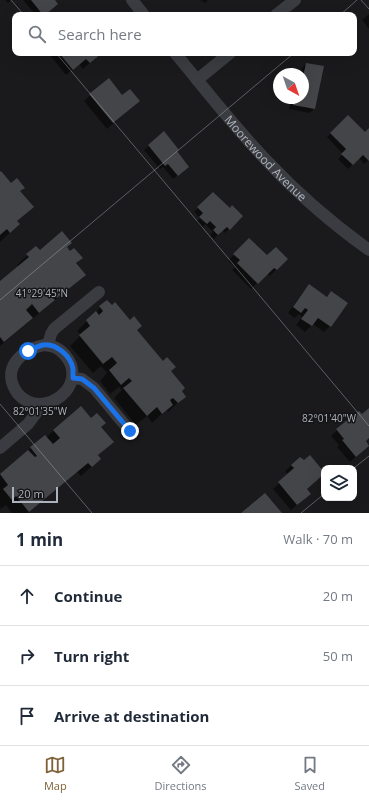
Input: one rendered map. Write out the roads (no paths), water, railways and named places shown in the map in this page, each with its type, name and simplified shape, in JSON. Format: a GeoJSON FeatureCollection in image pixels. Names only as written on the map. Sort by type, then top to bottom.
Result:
{"type":"FeatureCollection","features":[{"type":"Feature","properties":{"kind":"street"},"geometry":{"type":"LineString","coordinates":[[132,0],[142,12]]}},
{"type":"Feature","properties":{"kind":"street"},"geometry":{"type":"LineString","coordinates":[[280,12],[294,0]]}},
{"type":"Feature","properties":{"kind":"street","name":"Moorewood Avenue"},"geometry":{"type":"LineString","coordinates":[[177,56],[229,119],[276,171],[320,211],[369,250]]}},
{"type":"Feature","properties":{"kind":"street"},"geometry":{"type":"LineString","coordinates":[[197,80],[226,56]]}},
{"type":"Feature","properties":{"kind":"street"},"geometry":{"type":"LineString","coordinates":[[48,345],[54,329],[99,292]]}},
{"type":"Feature","properties":{"kind":"street"},"geometry":{"type":"LineString","coordinates":[[48,345],[61,350],[73,368],[73,378],[69,388],[62,396],[54,401],[42,405],[30,403],[22,399],[17,392],[5,366],[16,361],[37,346],[48,345]]}},
{"type":"Feature","properties":{"kind":"street"},"geometry":{"type":"LineString","coordinates":[[73,378],[82,379],[94,388],[130,431]]}},
{"type":"Feature","properties":{"kind":"street"},"geometry":{"type":"LineString","coordinates":[[0,448],[28,424],[42,405]]}}]}
